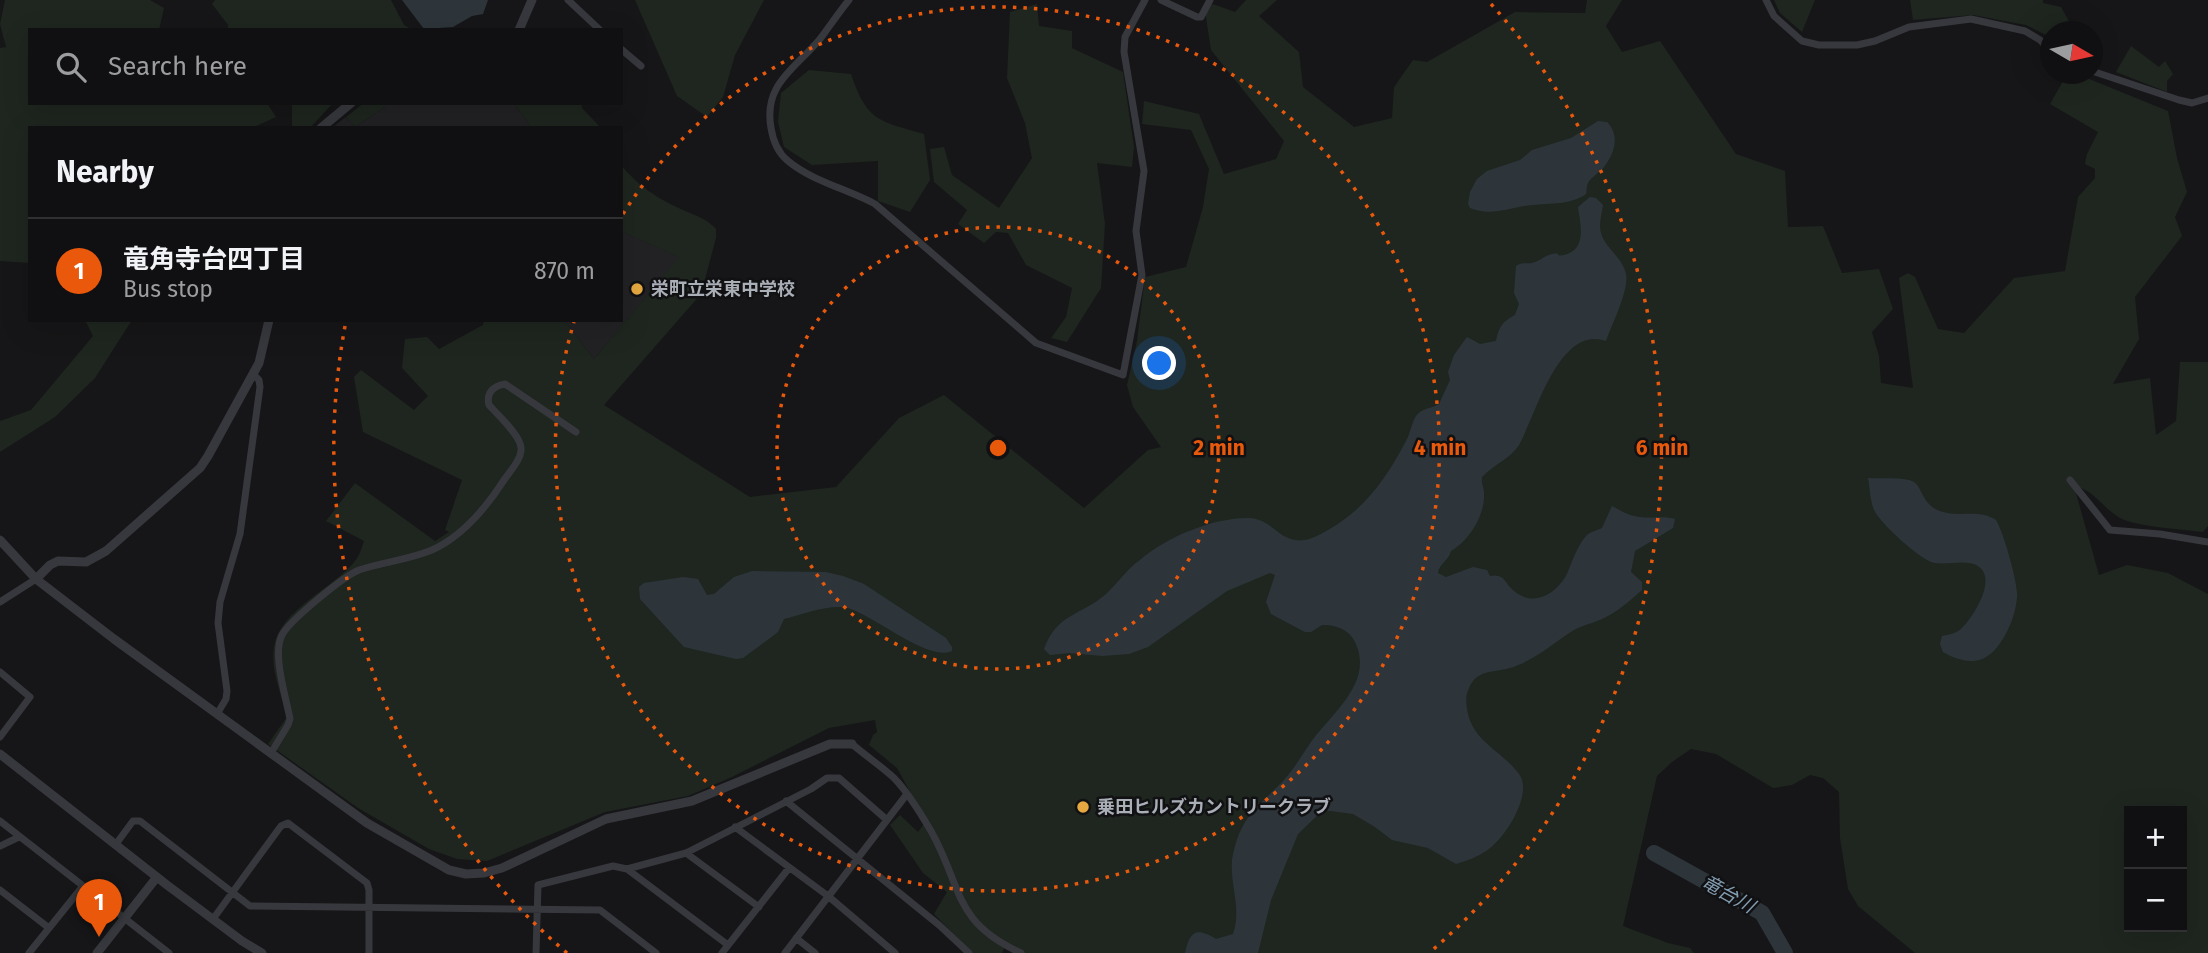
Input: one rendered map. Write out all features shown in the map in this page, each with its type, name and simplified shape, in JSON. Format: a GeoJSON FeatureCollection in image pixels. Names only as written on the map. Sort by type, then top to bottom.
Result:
{"type":"FeatureCollection","features":[{"type":"Feature","properties":{"kind":"street"},"geometry":{"type":"LineString","coordinates":[[520,28],[532,0]]}},
{"type":"Feature","properties":{"kind":"street"},"geometry":{"type":"LineString","coordinates":[[568,0],[598,28]]}},
{"type":"Feature","properties":{"kind":"street"},"geometry":{"type":"LineString","coordinates":[[849,0],[820,39],[782,78],[769,102],[774,142],[782,155],[790,163],[815,177],[875,204],[1036,343],[1123,375],[1142,275],[1136,231],[1144,171],[1125,37],[1145,0]]}},
{"type":"Feature","properties":{"kind":"street"},"geometry":{"type":"LineString","coordinates":[[1161,0],[1201,17],[1210,0]]}},
{"type":"Feature","properties":{"kind":"street"},"geometry":{"type":"LineString","coordinates":[[1766,0],[1774,16],[1801,41],[1819,45],[1857,45],[1875,41],[1909,27],[1971,19],[2025,31],[2040,40]]}},
{"type":"Feature","properties":{"kind":"street"},"geometry":{"type":"LineString","coordinates":[[623,51],[641,66]]}},
{"type":"Feature","properties":{"kind":"street"},"geometry":{"type":"LineString","coordinates":[[2103,75],[2192,103],[2208,98]]}},
{"type":"Feature","properties":{"kind":"street"},"geometry":{"type":"LineString","coordinates":[[323,126],[349,105]]}},
{"type":"Feature","properties":{"kind":"street"},"geometry":{"type":"LineString","coordinates":[[0,602],[36,579],[50,565],[94,559],[186,481],[208,456],[254,375],[269,322]]}},
{"type":"Feature","properties":{"kind":"street"},"geometry":{"type":"LineString","coordinates":[[217,714],[226,699],[227,691],[218,623],[220,602],[240,534],[248,481],[260,387],[259,380],[254,375]]}},
{"type":"Feature","properties":{"kind":"street"},"geometry":{"type":"LineString","coordinates":[[271,753],[289,719],[278,649],[288,625],[349,574],[433,549],[452,536],[485,510],[519,459],[522,448],[519,439],[489,405],[491,391],[505,384],[576,432]]}},
{"type":"Feature","properties":{"kind":"street"},"geometry":{"type":"LineString","coordinates":[[2070,480],[2110,530],[2160,534],[2208,542]]}},
{"type":"Feature","properties":{"kind":"street"},"geometry":{"type":"LineString","coordinates":[[0,540],[36,579],[217,714],[367,823],[449,870],[466,874],[502,868],[606,819],[692,801],[830,744],[852,744],[896,780],[907,794],[932,833],[968,915],[986,933],[1021,953]]}},
{"type":"Feature","properties":{"kind":"street"},"geometry":{"type":"LineString","coordinates":[[0,672],[30,697],[0,737]]}},
{"type":"Feature","properties":{"kind":"street"},"geometry":{"type":"LineString","coordinates":[[0,754],[157,877],[262,953]]}},
{"type":"Feature","properties":{"kind":"street"},"geometry":{"type":"LineString","coordinates":[[627,869],[685,853],[827,778],[839,778],[887,820]]}},
{"type":"Feature","properties":{"kind":"street"},"geometry":{"type":"LineString","coordinates":[[785,953],[907,794]]}},
{"type":"Feature","properties":{"kind":"street"},"geometry":{"type":"LineString","coordinates":[[786,802],[939,925],[969,953]]}},
{"type":"Feature","properties":{"kind":"street"},"geometry":{"type":"LineString","coordinates":[[0,821],[168,953]]}},
{"type":"Feature","properties":{"kind":"street"},"geometry":{"type":"LineString","coordinates":[[116,844],[133,821],[140,821],[246,904],[253,906],[600,910],[656,953]]}},
{"type":"Feature","properties":{"kind":"street"},"geometry":{"type":"LineString","coordinates":[[213,919],[281,826],[288,823],[364,880],[369,890],[369,953]]}},
{"type":"Feature","properties":{"kind":"street"},"geometry":{"type":"LineString","coordinates":[[735,827],[828,896],[895,953]]}},
{"type":"Feature","properties":{"kind":"street"},"geometry":{"type":"LineString","coordinates":[[0,846],[19,837]]}},
{"type":"Feature","properties":{"kind":"street"},"geometry":{"type":"LineString","coordinates":[[685,853],[758,907]]}},
{"type":"Feature","properties":{"kind":"street"},"geometry":{"type":"LineString","coordinates":[[537,953],[538,885],[613,866],[627,869],[728,945]]}},
{"type":"Feature","properties":{"kind":"street"},"geometry":{"type":"LineString","coordinates":[[722,953],[789,869]]}},
{"type":"Feature","properties":{"kind":"street"},"geometry":{"type":"LineString","coordinates":[[97,953],[157,877]]}},
{"type":"Feature","properties":{"kind":"street"},"geometry":{"type":"LineString","coordinates":[[29,953],[83,886]]}},
{"type":"Feature","properties":{"kind":"street"},"geometry":{"type":"LineString","coordinates":[[0,890],[49,928]]}},
{"type":"Feature","properties":{"kind":"street"},"geometry":{"type":"LineString","coordinates":[[796,938],[816,953]]}},
{"type":"Feature","properties":{"kind":"shaded area"},"geometry":{"type":"Polygon","coordinates":[[[5,0],[150,0],[164,8],[159,28],[28,28],[28,105],[268,105],[276,117],[256,126],[28,126],[28,263],[0,261],[0,48],[6,47],[0,24],[5,0]]]}},
{"type":"Feature","properties":{"kind":"shaded area"},"geometry":{"type":"Polygon","coordinates":[[[215,0],[391,0],[404,25],[409,28],[228,28],[212,4],[215,0]]]}},
{"type":"Feature","properties":{"kind":"shaded area"},"geometry":{"type":"Polygon","coordinates":[[[402,0],[488,0],[483,14],[472,16],[453,27],[423,28],[402,0]]]}},
{"type":"Feature","properties":{"kind":"shaded area"},"geometry":{"type":"Polygon","coordinates":[[[635,0],[764,0],[735,55],[723,97],[707,117],[677,96],[635,0]]]}},
{"type":"Feature","properties":{"kind":"shaded area","name":"乗田ヒルズカントリークラブ"},"geometry":{"type":"Polygon","coordinates":[[[1246,0],[1277,0],[1259,16],[1299,52],[1303,87],[1354,127],[1392,118],[1394,87],[1413,60],[1427,62],[1515,12],[1585,13],[1587,0],[1622,0],[1606,26],[1622,52],[1660,41],[1736,154],[1785,171],[1788,227],[1823,226],[1842,273],[1879,269],[1893,309],[1872,332],[1879,356],[1881,383],[1913,388],[1899,278],[1908,273],[1915,277],[1938,329],[1964,333],[2014,278],[2065,271],[2078,197],[2095,178],[2095,169],[2085,164],[2098,132],[2050,104],[2061,84],[2102,84],[2168,111],[2187,192],[2175,217],[2182,236],[2135,297],[2139,339],[2113,384],[2150,378],[2156,435],[2176,421],[2180,362],[2208,362],[2208,526],[2203,532],[2127,521],[2112,513],[2089,492],[2074,486],[2099,575],[2127,565],[2168,573],[2208,594],[2208,953],[1915,953],[1858,906],[1848,889],[1840,838],[1839,792],[1823,778],[1810,775],[1792,785],[1773,788],[1716,754],[1691,749],[1657,776],[1623,926],[1668,943],[1690,948],[1694,953],[1012,953],[1007,942],[1002,953],[972,953],[934,914],[947,892],[923,873],[890,825],[900,815],[918,832],[926,821],[897,768],[869,745],[877,732],[875,720],[829,728],[688,796],[605,812],[487,861],[457,859],[429,849],[358,808],[268,744],[287,717],[273,655],[278,634],[296,611],[346,571],[360,554],[364,541],[326,521],[355,483],[435,541],[449,532],[445,530],[462,480],[363,432],[354,377],[361,370],[414,410],[428,396],[402,368],[405,339],[427,337],[439,349],[483,325],[484,322],[566,322],[594,359],[679,257],[623,231],[623,167],[641,186],[708,222],[716,229],[716,238],[701,294],[604,405],[750,497],[836,487],[899,418],[944,395],[1084,508],[1148,450],[1161,447],[1133,407],[1127,385],[1137,341],[1145,277],[1186,267],[1203,207],[1209,169],[1191,130],[1142,124],[1144,101],[1199,114],[1224,174],[1276,159],[1284,141],[1211,50],[1205,11],[1213,4],[1235,12],[1246,0]]]}},
{"type":"Feature","properties":{"kind":"shaded area"},"geometry":{"type":"Polygon","coordinates":[[[1774,0],[1815,0],[1802,32],[1780,13],[1774,0]]]}},
{"type":"Feature","properties":{"kind":"shaded area"},"geometry":{"type":"Polygon","coordinates":[[[1910,0],[2043,0],[2043,3],[2061,7],[2069,21],[2040,21],[2040,32],[2026,25],[1973,15],[1913,20],[1910,0]]]}},
{"type":"Feature","properties":{"kind":"shaded area"},"geometry":{"type":"Polygon","coordinates":[[[1037,4],[1039,26],[1072,31],[1072,48],[1123,72],[1134,147],[1132,167],[1097,163],[1105,224],[1101,288],[1067,342],[1051,338],[1066,317],[1072,288],[1026,265],[1008,233],[996,232],[984,243],[958,224],[967,210],[934,182],[930,149],[944,147],[952,175],[999,208],[1032,158],[1025,123],[1007,78],[1010,12],[1037,4]]]}},
{"type":"Feature","properties":{"kind":"shaded area"},"geometry":{"type":"Polygon","coordinates":[[[2131,46],[2159,67],[2165,61],[2173,74],[2167,81],[2167,92],[2116,72],[2131,46]]]}},
{"type":"Feature","properties":{"kind":"shaded area"},"geometry":{"type":"Polygon","coordinates":[[[809,70],[851,74],[863,102],[877,117],[924,134],[930,180],[910,212],[878,201],[878,161],[812,165],[784,147],[778,122],[781,93],[809,70]]]}},
{"type":"Feature","properties":{"kind":"shaded area"},"geometry":{"type":"Polygon","coordinates":[[[292,105],[331,105],[312,126],[292,125],[292,105]]]}},
{"type":"Feature","properties":{"kind":"shaded area"},"geometry":{"type":"Polygon","coordinates":[[[361,105],[388,105],[356,126],[346,117],[361,105]]]}},
{"type":"Feature","properties":{"kind":"shaded area"},"geometry":{"type":"Polygon","coordinates":[[[388,105],[515,105],[531,126],[356,126],[388,105]]]}},
{"type":"Feature","properties":{"kind":"shaded area"},"geometry":{"type":"Polygon","coordinates":[[[515,105],[581,105],[599,126],[531,126],[515,105]]]}},
{"type":"Feature","properties":{"kind":"shaded area"},"geometry":{"type":"Polygon","coordinates":[[[346,117],[354,126],[334,126],[346,117]]]}},
{"type":"Feature","properties":{"kind":"shaded area"},"geometry":{"type":"Polygon","coordinates":[[[1598,121],[1607,122],[1615,138],[1608,162],[1588,183],[1586,194],[1567,202],[1493,212],[1470,208],[1470,192],[1477,179],[1487,171],[1520,160],[1532,150],[1571,138],[1598,121]]]}},
{"type":"Feature","properties":{"kind":"shaded area"},"geometry":{"type":"Polygon","coordinates":[[[1590,197],[1596,198],[1603,205],[1601,233],[1626,274],[1623,298],[1606,341],[1589,339],[1575,346],[1562,359],[1551,375],[1519,445],[1482,477],[1484,502],[1479,519],[1464,541],[1451,551],[1438,573],[1446,577],[1473,567],[1487,570],[1490,576],[1502,577],[1522,596],[1544,596],[1563,581],[1581,543],[1588,534],[1602,528],[1612,506],[1636,516],[1675,519],[1673,528],[1635,551],[1631,572],[1642,582],[1642,590],[1614,612],[1574,630],[1527,661],[1486,673],[1472,682],[1466,700],[1472,724],[1483,740],[1519,774],[1523,783],[1523,793],[1515,816],[1501,837],[1486,851],[1456,864],[1428,848],[1392,840],[1353,814],[1323,810],[1298,834],[1271,900],[1258,953],[1185,953],[1189,940],[1195,933],[1203,933],[1216,939],[1233,934],[1236,906],[1232,860],[1239,834],[1253,812],[1287,776],[1349,696],[1360,669],[1354,640],[1336,626],[1322,625],[1311,632],[1305,632],[1271,614],[1266,602],[1275,575],[1270,573],[1227,591],[1148,647],[1129,654],[1050,655],[1044,649],[1049,637],[1070,616],[1106,594],[1151,552],[1191,530],[1220,521],[1248,518],[1266,523],[1288,538],[1297,540],[1321,534],[1349,516],[1371,494],[1390,469],[1408,438],[1417,414],[1439,404],[1450,380],[1448,372],[1454,355],[1467,337],[1480,344],[1496,341],[1502,325],[1515,315],[1519,304],[1514,293],[1516,266],[1535,262],[1552,254],[1564,255],[1577,247],[1581,235],[1578,207],[1590,197]]]}},
{"type":"Feature","properties":{"kind":"shaded area","name":"栄町立栄東中学校"},"geometry":{"type":"Polygon","coordinates":[[[623,231],[680,257],[594,359],[566,322],[623,322],[623,231]]]}},
{"type":"Feature","properties":{"kind":"shaded area"},"geometry":{"type":"Polygon","coordinates":[[[86,322],[131,322],[95,378],[55,417],[0,452],[0,421],[31,410],[93,336],[86,322]]]}},
{"type":"Feature","properties":{"kind":"shaded area"},"geometry":{"type":"Polygon","coordinates":[[[1868,478],[1912,481],[1919,487],[1927,502],[1938,510],[1954,514],[1984,515],[1996,520],[2012,567],[2017,602],[2007,632],[1987,657],[1974,661],[1960,659],[1943,652],[1940,644],[1942,636],[1960,630],[1967,623],[1977,607],[1985,588],[1984,572],[1974,564],[1935,563],[1911,549],[1874,510],[1868,478]]]}},
{"type":"Feature","properties":{"kind":"shaded area"},"geometry":{"type":"Polygon","coordinates":[[[752,571],[826,572],[864,584],[946,638],[952,651],[941,653],[928,649],[854,610],[836,607],[784,619],[778,632],[743,658],[736,659],[684,647],[640,599],[639,587],[644,583],[683,577],[698,579],[707,595],[714,594],[734,577],[752,571]]]}},
{"type":"Feature","properties":{"kind":"waterway","name":"竜台川"},"geometry":{"type":"LineString","coordinates":[[1654,853],[1762,913],[1785,953]]}},
{"type":"Feature","properties":{"kind":"place","name":"栄町立栄東中学校"},"geometry":{"type":"Point","coordinates":[637,289]}},
{"type":"Feature","properties":{"kind":"place","name":"乗田ヒルズカントリークラブ"},"geometry":{"type":"Point","coordinates":[1083,807]}},
{"type":"Feature","properties":{"kind":"place","name":"竜角寺台四丁目"},"geometry":{"type":"Point","coordinates":[99,937]}}]}
